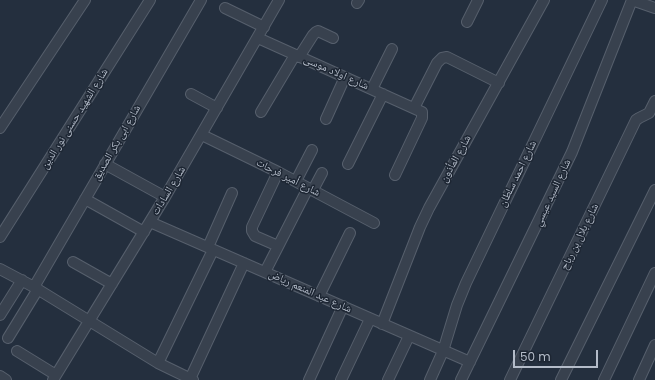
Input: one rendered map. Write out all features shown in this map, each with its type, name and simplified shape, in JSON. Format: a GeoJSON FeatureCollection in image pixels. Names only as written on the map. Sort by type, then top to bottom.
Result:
{"type":"FeatureCollection","features":[{"type":"Feature","properties":{"kind":"street"},"geometry":{"type":"LineString","coordinates":[[0,128],[85,0]]}},
{"type":"Feature","properties":{"kind":"street","name":"شارع الشهيد حسنى نور الدين"},"geometry":{"type":"LineString","coordinates":[[0,237],[150,0]]}},
{"type":"Feature","properties":{"kind":"street","name":"شارع ابى بكر الصديق"},"geometry":{"type":"LineString","coordinates":[[8,338],[105,164],[202,0]]}},
{"type":"Feature","properties":{"kind":"street","name":"شارع السادات"},"geometry":{"type":"LineString","coordinates":[[54,377],[165,197],[279,0]]}},
{"type":"Feature","properties":{"kind":"street"},"geometry":{"type":"LineString","coordinates":[[467,22],[478,0]]}},
{"type":"Feature","properties":{"kind":"street","name":"شارع المأذون"},"geometry":{"type":"LineString","coordinates":[[382,324],[420,227],[429,208],[544,0]]}},
{"type":"Feature","properties":{"kind":"street","name":"شارع احمد سلطان"},"geometry":{"type":"LineString","coordinates":[[430,380],[443,350],[457,305],[466,283],[602,0]]}},
{"type":"Feature","properties":{"kind":"street"},"geometry":{"type":"LineString","coordinates":[[632,0],[655,8]]}},
{"type":"Feature","properties":{"kind":"street","name":"شارع السيد عيسي"},"geometry":{"type":"LineString","coordinates":[[461,380],[572,152],[632,0]]}},
{"type":"Feature","properties":{"kind":"street"},"geometry":{"type":"LineString","coordinates":[[225,8],[264,28]]}},
{"type":"Feature","properties":{"kind":"street"},"geometry":{"type":"LineString","coordinates":[[261,112],[297,56],[313,35],[318,31],[334,38]]}},
{"type":"Feature","properties":{"kind":"street","name":"شارع اولاد موسى"},"geometry":{"type":"LineString","coordinates":[[258,38],[414,108]]}},
{"type":"Feature","properties":{"kind":"street"},"geometry":{"type":"LineString","coordinates":[[372,89],[392,49]]}},
{"type":"Feature","properties":{"kind":"street"},"geometry":{"type":"LineString","coordinates":[[395,175],[422,118],[422,112],[414,108],[437,63],[442,58],[447,57],[499,83]]}},
{"type":"Feature","properties":{"kind":"street"},"geometry":{"type":"LineString","coordinates":[[326,119],[345,78]]}},
{"type":"Feature","properties":{"kind":"street"},"geometry":{"type":"LineString","coordinates":[[191,94],[217,108]]}},
{"type":"Feature","properties":{"kind":"street"},"geometry":{"type":"LineString","coordinates":[[348,164],[382,94]]}},
{"type":"Feature","properties":{"kind":"street","name":"شارع بلال بن رباح"},"geometry":{"type":"LineString","coordinates":[[510,380],[636,120],[649,113],[655,101]]}},
{"type":"Feature","properties":{"kind":"street","name":"شارع أمير فرحات"},"geometry":{"type":"LineString","coordinates":[[202,135],[296,181],[374,223]]}},
{"type":"Feature","properties":{"kind":"street"},"geometry":{"type":"LineString","coordinates":[[296,181],[312,150]]}},
{"type":"Feature","properties":{"kind":"street"},"geometry":{"type":"LineString","coordinates":[[105,164],[165,197]]}},
{"type":"Feature","properties":{"kind":"street"},"geometry":{"type":"LineString","coordinates":[[278,172],[252,228],[255,236],[278,246]]}},
{"type":"Feature","properties":{"kind":"street"},"geometry":{"type":"LineString","coordinates":[[265,272],[310,189],[322,173]]}},
{"type":"Feature","properties":{"kind":"street"},"geometry":{"type":"LineString","coordinates":[[561,380],[655,190]]}},
{"type":"Feature","properties":{"kind":"street"},"geometry":{"type":"LineString","coordinates":[[158,363],[210,249],[232,194]]}},
{"type":"Feature","properties":{"kind":"street"},"geometry":{"type":"LineString","coordinates":[[85,199],[144,232]]}},
{"type":"Feature","properties":{"kind":"street","name":"شارع عبد المنعم رياض"},"geometry":{"type":"LineString","coordinates":[[150,222],[470,362]]}},
{"type":"Feature","properties":{"kind":"street"},"geometry":{"type":"LineString","coordinates":[[319,296],[350,233]]}},
{"type":"Feature","properties":{"kind":"street"},"geometry":{"type":"LineString","coordinates":[[73,262],[112,284]]}},
{"type":"Feature","properties":{"kind":"street"},"geometry":{"type":"LineString","coordinates":[[0,269],[36,288],[158,363],[192,379],[244,263]]}},
{"type":"Feature","properties":{"kind":"street"},"geometry":{"type":"LineString","coordinates":[[604,380],[655,273]]}},
{"type":"Feature","properties":{"kind":"street"},"geometry":{"type":"LineString","coordinates":[[0,316],[22,280]]}},
{"type":"Feature","properties":{"kind":"street"},"geometry":{"type":"LineString","coordinates":[[309,380],[343,306]]}},
{"type":"Feature","properties":{"kind":"street"},"geometry":{"type":"LineString","coordinates":[[341,380],[370,319]]}},
{"type":"Feature","properties":{"kind":"street"},"geometry":{"type":"LineString","coordinates":[[388,380],[409,336]]}},
{"type":"Feature","properties":{"kind":"street"},"geometry":{"type":"LineString","coordinates":[[639,380],[655,345]]}},
{"type":"Feature","properties":{"kind":"street"},"geometry":{"type":"LineString","coordinates":[[18,351],[54,377]]}},
{"type":"Feature","properties":{"kind":"street"},"geometry":{"type":"LineString","coordinates":[[0,376],[6,380]]}}]}
